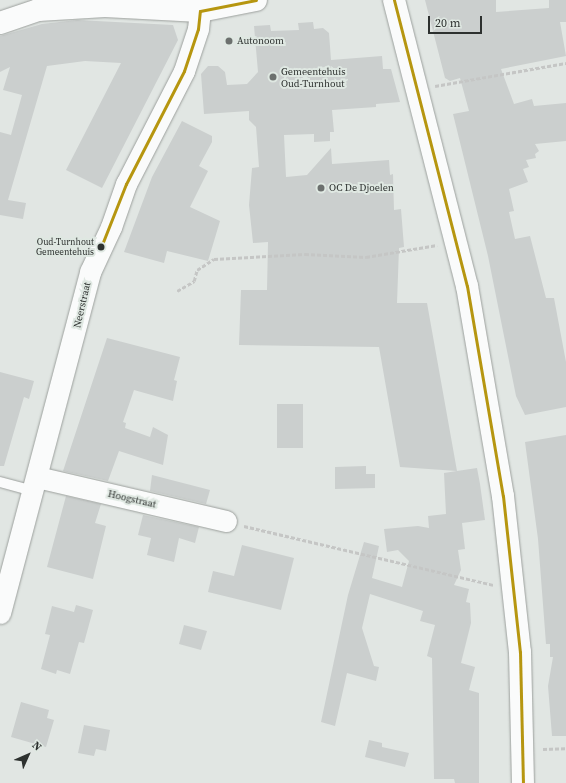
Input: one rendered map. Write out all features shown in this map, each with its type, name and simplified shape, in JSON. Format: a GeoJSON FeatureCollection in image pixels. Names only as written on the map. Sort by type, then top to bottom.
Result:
{"type":"FeatureCollection","features":[{"type":"Feature","properties":{"kind":"main road"},"geometry":{"type":"LineString","coordinates":[[0,23],[38,10],[105,6],[200,11],[232,2],[256,0]]}},
{"type":"Feature","properties":{"kind":"main road"},"geometry":{"type":"LineString","coordinates":[[394,0],[419,89],[467,286],[503,496],[514,589],[523,750],[523,783]]}},
{"type":"Feature","properties":{"kind":"street","name":"Neerstraat"},"geometry":{"type":"LineString","coordinates":[[0,613],[90,272],[111,227],[126,184],[184,71],[198,28],[200,11]]}},
{"type":"Feature","properties":{"kind":"street","name":"Hoogstraat"},"geometry":{"type":"LineString","coordinates":[[35,484],[226,521]]}},
{"type":"Feature","properties":{"kind":"lane","name":"Hoogstraat"},"geometry":{"type":"LineString","coordinates":[[0,482],[35,484]]}},
{"type":"Feature","properties":{"kind":"path"},"geometry":{"type":"LineString","coordinates":[[419,89],[566,64]]}},
{"type":"Feature","properties":{"kind":"path"},"geometry":{"type":"LineString","coordinates":[[177,291],[194,281],[197,270],[214,259],[305,254],[366,257],[456,241]]}},
{"type":"Feature","properties":{"kind":"path"},"geometry":{"type":"LineString","coordinates":[[226,521],[356,554],[361,553],[514,589]]}},
{"type":"Feature","properties":{"kind":"path"},"geometry":{"type":"LineString","coordinates":[[523,750],[566,748]]}},
{"type":"Feature","properties":{"kind":"building"},"geometry":{"type":"Polygon","coordinates":[[[425,0],[496,0],[496,12],[549,8],[549,0],[566,0],[566,22],[560,22],[566,56],[501,69],[514,104],[532,99],[534,106],[566,103],[566,141],[535,144],[539,151],[535,154],[536,158],[526,160],[529,167],[523,169],[528,182],[509,189],[514,211],[509,212],[515,239],[530,236],[546,298],[554,298],[566,362],[566,407],[525,415],[516,396],[488,256],[453,114],[469,111],[460,78],[450,81],[445,78],[425,0]]]}},
{"type":"Feature","properties":{"kind":"building"},"geometry":{"type":"Polygon","coordinates":[[[77,20],[173,25],[178,40],[102,188],[66,170],[121,63],[85,61],[47,66],[8,200],[26,203],[23,219],[0,215],[0,132],[11,135],[22,95],[3,90],[10,67],[0,72],[0,36],[42,24],[77,20]]]}},
{"type":"Feature","properties":{"kind":"building"},"geometry":{"type":"Polygon","coordinates":[[[313,22],[314,29],[323,28],[329,33],[331,60],[382,56],[383,69],[391,69],[400,102],[376,104],[376,107],[332,110],[334,132],[330,132],[330,141],[314,142],[314,134],[284,135],[286,177],[307,175],[331,148],[332,164],[389,160],[390,175],[393,174],[394,210],[401,209],[404,247],[399,248],[397,303],[427,303],[457,471],[400,467],[379,347],[239,345],[241,290],[267,290],[268,242],[253,243],[249,205],[252,168],[259,167],[256,127],[249,120],[249,111],[204,114],[201,74],[208,66],[218,66],[225,72],[227,85],[247,84],[258,72],[254,26],[270,25],[271,31],[299,30],[298,23],[313,22]]]}},
{"type":"Feature","properties":{"kind":"building"},"geometry":{"type":"Polygon","coordinates":[[[182,121],[212,136],[212,142],[199,166],[208,171],[190,207],[220,221],[208,261],[167,251],[164,263],[124,252],[152,177],[182,121]]]}},
{"type":"Feature","properties":{"kind":"building"},"geometry":{"type":"Polygon","coordinates":[[[107,338],[180,357],[174,380],[177,381],[173,401],[134,390],[123,422],[126,423],[125,428],[150,437],[153,427],[168,435],[163,465],[119,451],[108,481],[63,471],[107,338]]]}},
{"type":"Feature","properties":{"kind":"building"},"geometry":{"type":"Polygon","coordinates":[[[0,372],[34,381],[29,399],[24,397],[4,466],[0,466],[0,372]]]}},
{"type":"Feature","properties":{"kind":"building"},"geometry":{"type":"Polygon","coordinates":[[[277,404],[303,404],[303,448],[277,448],[277,404]]]}},
{"type":"Feature","properties":{"kind":"building"},"geometry":{"type":"Polygon","coordinates":[[[566,435],[566,736],[552,736],[548,686],[553,657],[550,657],[550,644],[546,644],[538,539],[525,442],[566,435]]]}},
{"type":"Feature","properties":{"kind":"building"},"geometry":{"type":"Polygon","coordinates":[[[366,466],[366,474],[375,474],[375,488],[335,489],[335,467],[366,466]]]}},
{"type":"Feature","properties":{"kind":"building"},"geometry":{"type":"Polygon","coordinates":[[[477,468],[485,520],[462,523],[465,549],[458,550],[461,570],[454,585],[469,589],[466,602],[470,603],[471,623],[461,663],[475,667],[469,690],[479,693],[479,783],[455,783],[454,779],[434,779],[432,658],[427,656],[435,625],[420,621],[423,611],[370,594],[362,628],[374,666],[379,667],[376,681],[347,673],[335,726],[321,722],[348,595],[364,542],[379,546],[372,578],[402,587],[409,561],[398,550],[387,552],[384,529],[418,526],[429,528],[428,516],[446,514],[444,473],[477,468]]]}},
{"type":"Feature","properties":{"kind":"building"},"geometry":{"type":"Polygon","coordinates":[[[152,475],[210,490],[206,504],[150,491],[152,475]]]}},
{"type":"Feature","properties":{"kind":"building"},"geometry":{"type":"Polygon","coordinates":[[[66,496],[101,504],[95,523],[106,526],[93,579],[47,567],[66,496]]]}},
{"type":"Feature","properties":{"kind":"building"},"geometry":{"type":"Polygon","coordinates":[[[143,515],[199,527],[195,543],[179,538],[174,562],[147,555],[151,538],[138,535],[143,515]]]}},
{"type":"Feature","properties":{"kind":"building"},"geometry":{"type":"Polygon","coordinates":[[[242,545],[294,558],[281,610],[208,592],[213,571],[234,576],[242,545]]]}},
{"type":"Feature","properties":{"kind":"building"},"geometry":{"type":"Polygon","coordinates":[[[76,605],[93,610],[84,643],[79,642],[70,674],[57,670],[56,674],[41,669],[50,635],[45,634],[52,606],[74,612],[76,605]]]}},
{"type":"Feature","properties":{"kind":"building"},"geometry":{"type":"Polygon","coordinates":[[[184,625],[207,631],[201,650],[179,644],[184,625]]]}},
{"type":"Feature","properties":{"kind":"building"},"geometry":{"type":"Polygon","coordinates":[[[21,702],[49,710],[47,718],[54,720],[46,747],[11,737],[21,702]]]}},
{"type":"Feature","properties":{"kind":"building"},"geometry":{"type":"Polygon","coordinates":[[[84,725],[110,730],[106,751],[96,749],[94,756],[78,753],[84,725]]]}},
{"type":"Feature","properties":{"kind":"building"},"geometry":{"type":"Polygon","coordinates":[[[369,740],[382,743],[382,747],[409,753],[405,767],[365,757],[369,740]]]}},
{"type":"Feature","properties":{"kind":"transit line"},"geometry":{"type":"LineString","coordinates":[[101,247],[126,184],[184,71],[198,29],[200,11],[256,0]]}},
{"type":"Feature","properties":{"kind":"transit line"},"geometry":{"type":"LineString","coordinates":[[394,0],[467,286],[503,496],[520,652],[523,783]]}},
{"type":"Feature","properties":{"kind":"place","name":"Autonoom"},"geometry":{"type":"Point","coordinates":[229,41]}},
{"type":"Feature","properties":{"kind":"place","name":"Gemeentehuis Oud-Turnhout"},"geometry":{"type":"Point","coordinates":[273,77]}},
{"type":"Feature","properties":{"kind":"place","name":"OC De Djoelen"},"geometry":{"type":"Point","coordinates":[321,188]}},
{"type":"Feature","properties":{"kind":"place","name":"Oud-Turnhout Gemeentehuis"},"geometry":{"type":"Point","coordinates":[101,247]}}]}
